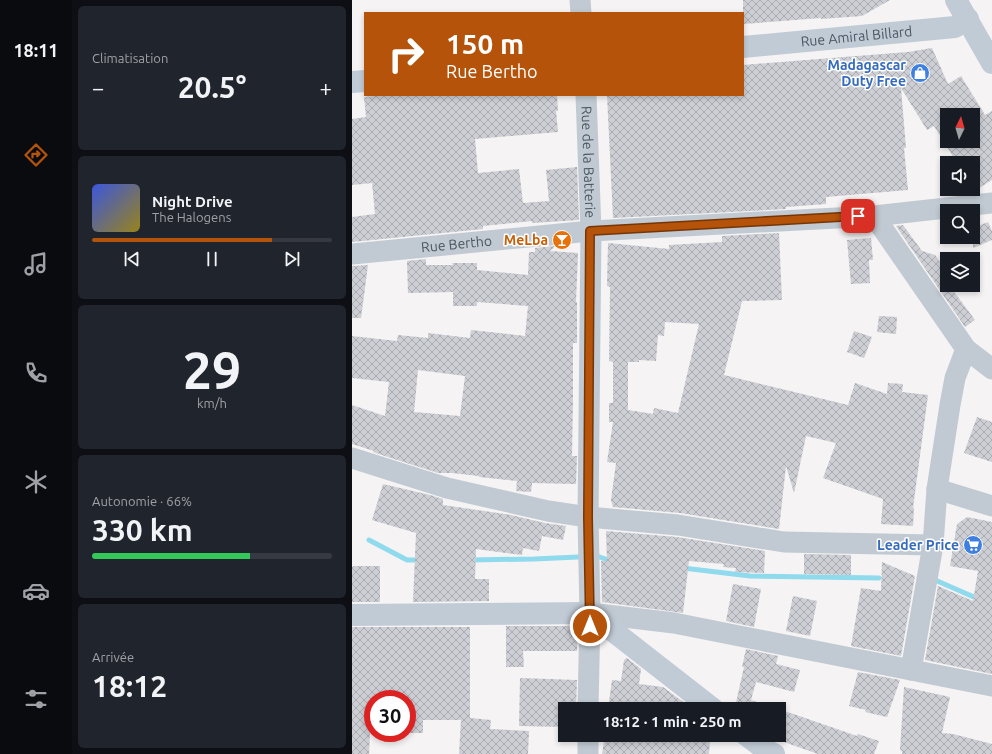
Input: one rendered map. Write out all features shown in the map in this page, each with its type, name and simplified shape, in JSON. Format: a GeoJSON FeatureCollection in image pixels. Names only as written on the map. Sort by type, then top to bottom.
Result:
{"type":"FeatureCollection","features":[{"type":"Feature","properties":{"kind":"street"},"geometry":{"type":"LineString","coordinates":[[580,0],[581,12]]}},
{"type":"Feature","properties":{"kind":"street"},"geometry":{"type":"LineString","coordinates":[[956,0],[992,63]]}},
{"type":"Feature","properties":{"kind":"street","name":"Rue Amiral Billard"},"geometry":{"type":"LineString","coordinates":[[744,47],[955,27],[968,19]]}},
{"type":"Feature","properties":{"kind":"street"},"geometry":{"type":"LineString","coordinates":[[352,82],[364,81]]}},
{"type":"Feature","properties":{"kind":"street","name":"Rue de la Batterie"},"geometry":{"type":"LineString","coordinates":[[586,96],[590,231],[588,517],[590,613],[588,702]]}},
{"type":"Feature","properties":{"kind":"street","name":"Rue Bertho"},"geometry":{"type":"LineString","coordinates":[[352,254],[590,231],[874,216],[992,203]]}},
{"type":"Feature","properties":{"kind":"street"},"geometry":{"type":"LineString","coordinates":[[874,216],[966,349],[992,369]]}},
{"type":"Feature","properties":{"kind":"street"},"geometry":{"type":"LineString","coordinates":[[911,670],[933,545],[937,489],[950,405],[955,378],[966,349]]}},
{"type":"Feature","properties":{"kind":"street"},"geometry":{"type":"LineString","coordinates":[[352,458],[447,488],[548,511],[588,517],[678,525],[784,542],[933,545]]}},
{"type":"Feature","properties":{"kind":"street"},"geometry":{"type":"LineString","coordinates":[[937,489],[992,506]]}},
{"type":"Feature","properties":{"kind":"street"},"geometry":{"type":"LineString","coordinates":[[590,613],[704,702]]}},
{"type":"Feature","properties":{"kind":"street"},"geometry":{"type":"LineString","coordinates":[[352,615],[590,613],[674,623],[992,686]]}},
{"type":"Feature","properties":{"kind":"street"},"geometry":{"type":"LineString","coordinates":[[588,742],[588,754]]}},
{"type":"Feature","properties":{"kind":"street"},"geometry":{"type":"LineString","coordinates":[[755,742],[774,754]]}},
{"type":"Feature","properties":{"kind":"building"},"geometry":{"type":"Polygon","coordinates":[[[743,0],[890,0],[862,16],[744,24],[743,0]]]}},
{"type":"Feature","properties":{"kind":"building"},"geometry":{"type":"Polygon","coordinates":[[[932,48],[948,84],[961,76],[985,115],[992,111],[992,180],[980,187],[980,156],[953,156],[948,148],[980,148],[980,108],[940,108],[940,136],[934,126],[927,130],[901,88],[908,190],[826,197],[826,204],[786,207],[786,209],[613,218],[607,96],[744,96],[744,65],[908,52],[932,48]]]}},
{"type":"Feature","properties":{"kind":"building"},"geometry":{"type":"Polygon","coordinates":[[[557,96],[558,111],[556,111],[558,132],[475,139],[478,173],[519,169],[523,203],[549,201],[546,170],[577,167],[579,220],[532,223],[532,221],[483,226],[483,229],[352,242],[352,217],[375,214],[372,183],[352,185],[352,119],[366,117],[364,97],[557,96]]]}},
{"type":"Feature","properties":{"kind":"building"},"geometry":{"type":"Polygon","coordinates":[[[988,222],[992,231],[992,240],[973,248],[973,244],[980,244],[980,225],[988,222]]]}},
{"type":"Feature","properties":{"kind":"building"},"geometry":{"type":"Polygon","coordinates":[[[903,225],[922,251],[935,255],[940,262],[940,290],[896,226],[903,225]]]}},
{"type":"Feature","properties":{"kind":"building"},"geometry":{"type":"Polygon","coordinates":[[[779,233],[782,300],[742,301],[724,375],[848,405],[855,383],[887,394],[888,383],[903,384],[902,392],[928,395],[913,508],[913,526],[881,524],[883,499],[823,478],[836,443],[806,436],[794,493],[786,466],[779,529],[680,513],[613,507],[611,500],[616,463],[607,462],[613,422],[609,422],[609,403],[613,403],[613,362],[609,361],[610,287],[607,286],[608,243],[669,249],[669,245],[722,242],[722,236],[779,233]],[[665,322],[664,336],[658,335],[656,361],[639,360],[639,362],[628,362],[628,410],[653,414],[654,408],[678,413],[699,324],[665,322]]]}},
{"type":"Feature","properties":{"kind":"building"},"geometry":{"type":"Polygon","coordinates":[[[871,238],[873,260],[869,260],[870,283],[851,284],[847,240],[871,238]]]}},
{"type":"Feature","properties":{"kind":"building"},"geometry":{"type":"Polygon","coordinates":[[[555,246],[550,251],[578,253],[576,302],[577,343],[573,343],[572,456],[577,456],[576,484],[532,483],[531,492],[516,491],[517,481],[452,473],[438,473],[352,444],[352,405],[385,416],[389,382],[352,378],[352,336],[397,341],[398,335],[428,338],[428,333],[470,338],[471,330],[525,336],[528,306],[477,302],[477,306],[453,306],[453,292],[408,293],[407,261],[426,259],[426,265],[477,263],[477,270],[528,275],[529,252],[535,252],[535,248],[555,246]],[[418,370],[414,412],[460,416],[465,376],[418,370]]]}},
{"type":"Feature","properties":{"kind":"building"},"geometry":{"type":"Polygon","coordinates":[[[368,265],[361,318],[352,318],[352,266],[368,265]]]}},
{"type":"Feature","properties":{"kind":"building"},"geometry":{"type":"Polygon","coordinates":[[[941,292],[954,292],[975,320],[965,327],[941,292]]]}},
{"type":"Feature","properties":{"kind":"building"},"geometry":{"type":"Polygon","coordinates":[[[879,316],[897,317],[896,334],[877,332],[879,316]]]}},
{"type":"Feature","properties":{"kind":"building"},"geometry":{"type":"Polygon","coordinates":[[[854,331],[872,337],[864,358],[847,352],[854,331]]]}},
{"type":"Feature","properties":{"kind":"building"},"geometry":{"type":"Polygon","coordinates":[[[977,417],[992,422],[992,462],[964,453],[977,417]]]}},
{"type":"Feature","properties":{"kind":"building"},"geometry":{"type":"Polygon","coordinates":[[[383,484],[443,499],[443,505],[511,515],[566,526],[563,540],[542,536],[539,551],[523,548],[522,555],[476,549],[475,579],[489,579],[489,601],[413,602],[416,533],[372,520],[383,484]]]}},
{"type":"Feature","properties":{"kind":"building"},"geometry":{"type":"Polygon","coordinates":[[[967,517],[992,522],[992,674],[925,660],[938,586],[973,601],[978,571],[950,566],[957,524],[967,517]]]}},
{"type":"Feature","properties":{"kind":"building"},"geometry":{"type":"Polygon","coordinates":[[[606,531],[677,537],[765,551],[764,573],[735,572],[736,568],[723,567],[724,564],[689,561],[683,613],[602,602],[601,561],[607,561],[606,531]]]}},
{"type":"Feature","properties":{"kind":"building"},"geometry":{"type":"Polygon","coordinates":[[[804,554],[851,555],[851,575],[804,574],[804,554]]]}},
{"type":"Feature","properties":{"kind":"building"},"geometry":{"type":"Polygon","coordinates":[[[882,562],[915,576],[901,656],[851,646],[861,588],[881,591],[882,562]]]}},
{"type":"Feature","properties":{"kind":"building"},"geometry":{"type":"Polygon","coordinates":[[[380,566],[380,602],[352,602],[352,567],[380,566]]]}},
{"type":"Feature","properties":{"kind":"building"},"geometry":{"type":"Polygon","coordinates":[[[733,584],[761,589],[754,627],[726,621],[733,584]]]}},
{"type":"Feature","properties":{"kind":"building"},"geometry":{"type":"Polygon","coordinates":[[[793,596],[817,601],[810,636],[786,631],[793,596]]]}},
{"type":"Feature","properties":{"kind":"building"},"geometry":{"type":"Polygon","coordinates":[[[506,626],[578,626],[577,651],[523,651],[524,667],[506,667],[506,626]]]}},
{"type":"Feature","properties":{"kind":"building"},"geometry":{"type":"Polygon","coordinates":[[[352,627],[470,627],[470,718],[491,720],[490,729],[529,731],[528,754],[459,754],[461,720],[423,720],[423,733],[416,733],[416,690],[364,690],[364,742],[370,742],[369,754],[352,754],[352,627]]]}},
{"type":"Feature","properties":{"kind":"building"},"geometry":{"type":"Polygon","coordinates":[[[746,649],[778,656],[776,664],[800,670],[794,692],[756,682],[751,700],[757,702],[736,702],[744,667],[742,667],[746,649]]]}},
{"type":"Feature","properties":{"kind":"building"},"geometry":{"type":"Polygon","coordinates":[[[627,658],[641,669],[639,684],[663,687],[683,702],[609,702],[612,680],[621,681],[624,660],[627,658]]]}},
{"type":"Feature","properties":{"kind":"building"},"geometry":{"type":"Polygon","coordinates":[[[858,672],[900,680],[887,717],[865,712],[866,710],[849,706],[858,672]]]}},
{"type":"Feature","properties":{"kind":"building"},"geometry":{"type":"Polygon","coordinates":[[[520,678],[577,680],[576,702],[558,702],[558,727],[519,726],[520,678]]]}},
{"type":"Feature","properties":{"kind":"building"},"geometry":{"type":"Polygon","coordinates":[[[904,687],[950,697],[942,733],[953,734],[992,744],[992,754],[902,754],[902,751],[900,750],[904,687]]]}},
{"type":"Feature","properties":{"kind":"building"},"geometry":{"type":"Polygon","coordinates":[[[786,711],[857,736],[858,734],[879,741],[874,754],[818,754],[784,742],[786,742],[786,711]]]}},
{"type":"Feature","properties":{"kind":"building"},"geometry":{"type":"Polygon","coordinates":[[[604,742],[710,742],[709,754],[602,754],[604,742]]]}},
{"type":"Feature","properties":{"kind":"waterway"},"geometry":{"type":"LineString","coordinates":[[369,540],[407,560],[421,560]]}},
{"type":"Feature","properties":{"kind":"waterway"},"geometry":{"type":"LineString","coordinates":[[597,556],[614,560]]}},
{"type":"Feature","properties":{"kind":"waterway"},"geometry":{"type":"LineString","coordinates":[[469,560],[578,557]]}},
{"type":"Feature","properties":{"kind":"waterway"},"geometry":{"type":"LineString","coordinates":[[683,568],[750,576],[879,578]]}},
{"type":"Feature","properties":{"kind":"waterway"},"geometry":{"type":"LineString","coordinates":[[935,580],[992,605]]}},
{"type":"Feature","properties":{"kind":"place","name":"Madagascar Duty Free"},"geometry":{"type":"Point","coordinates":[920,73]}},
{"type":"Feature","properties":{"kind":"place","name":"MeLba"},"geometry":{"type":"Point","coordinates":[562,240]}},
{"type":"Feature","properties":{"kind":"place","name":"Leader Price"},"geometry":{"type":"Point","coordinates":[973,545]}},
{"type":"Feature","properties":{"kind":"route"},"geometry":{"type":"LineString","coordinates":[[590,626],[588,517],[590,231],[858,216]]}}]}
